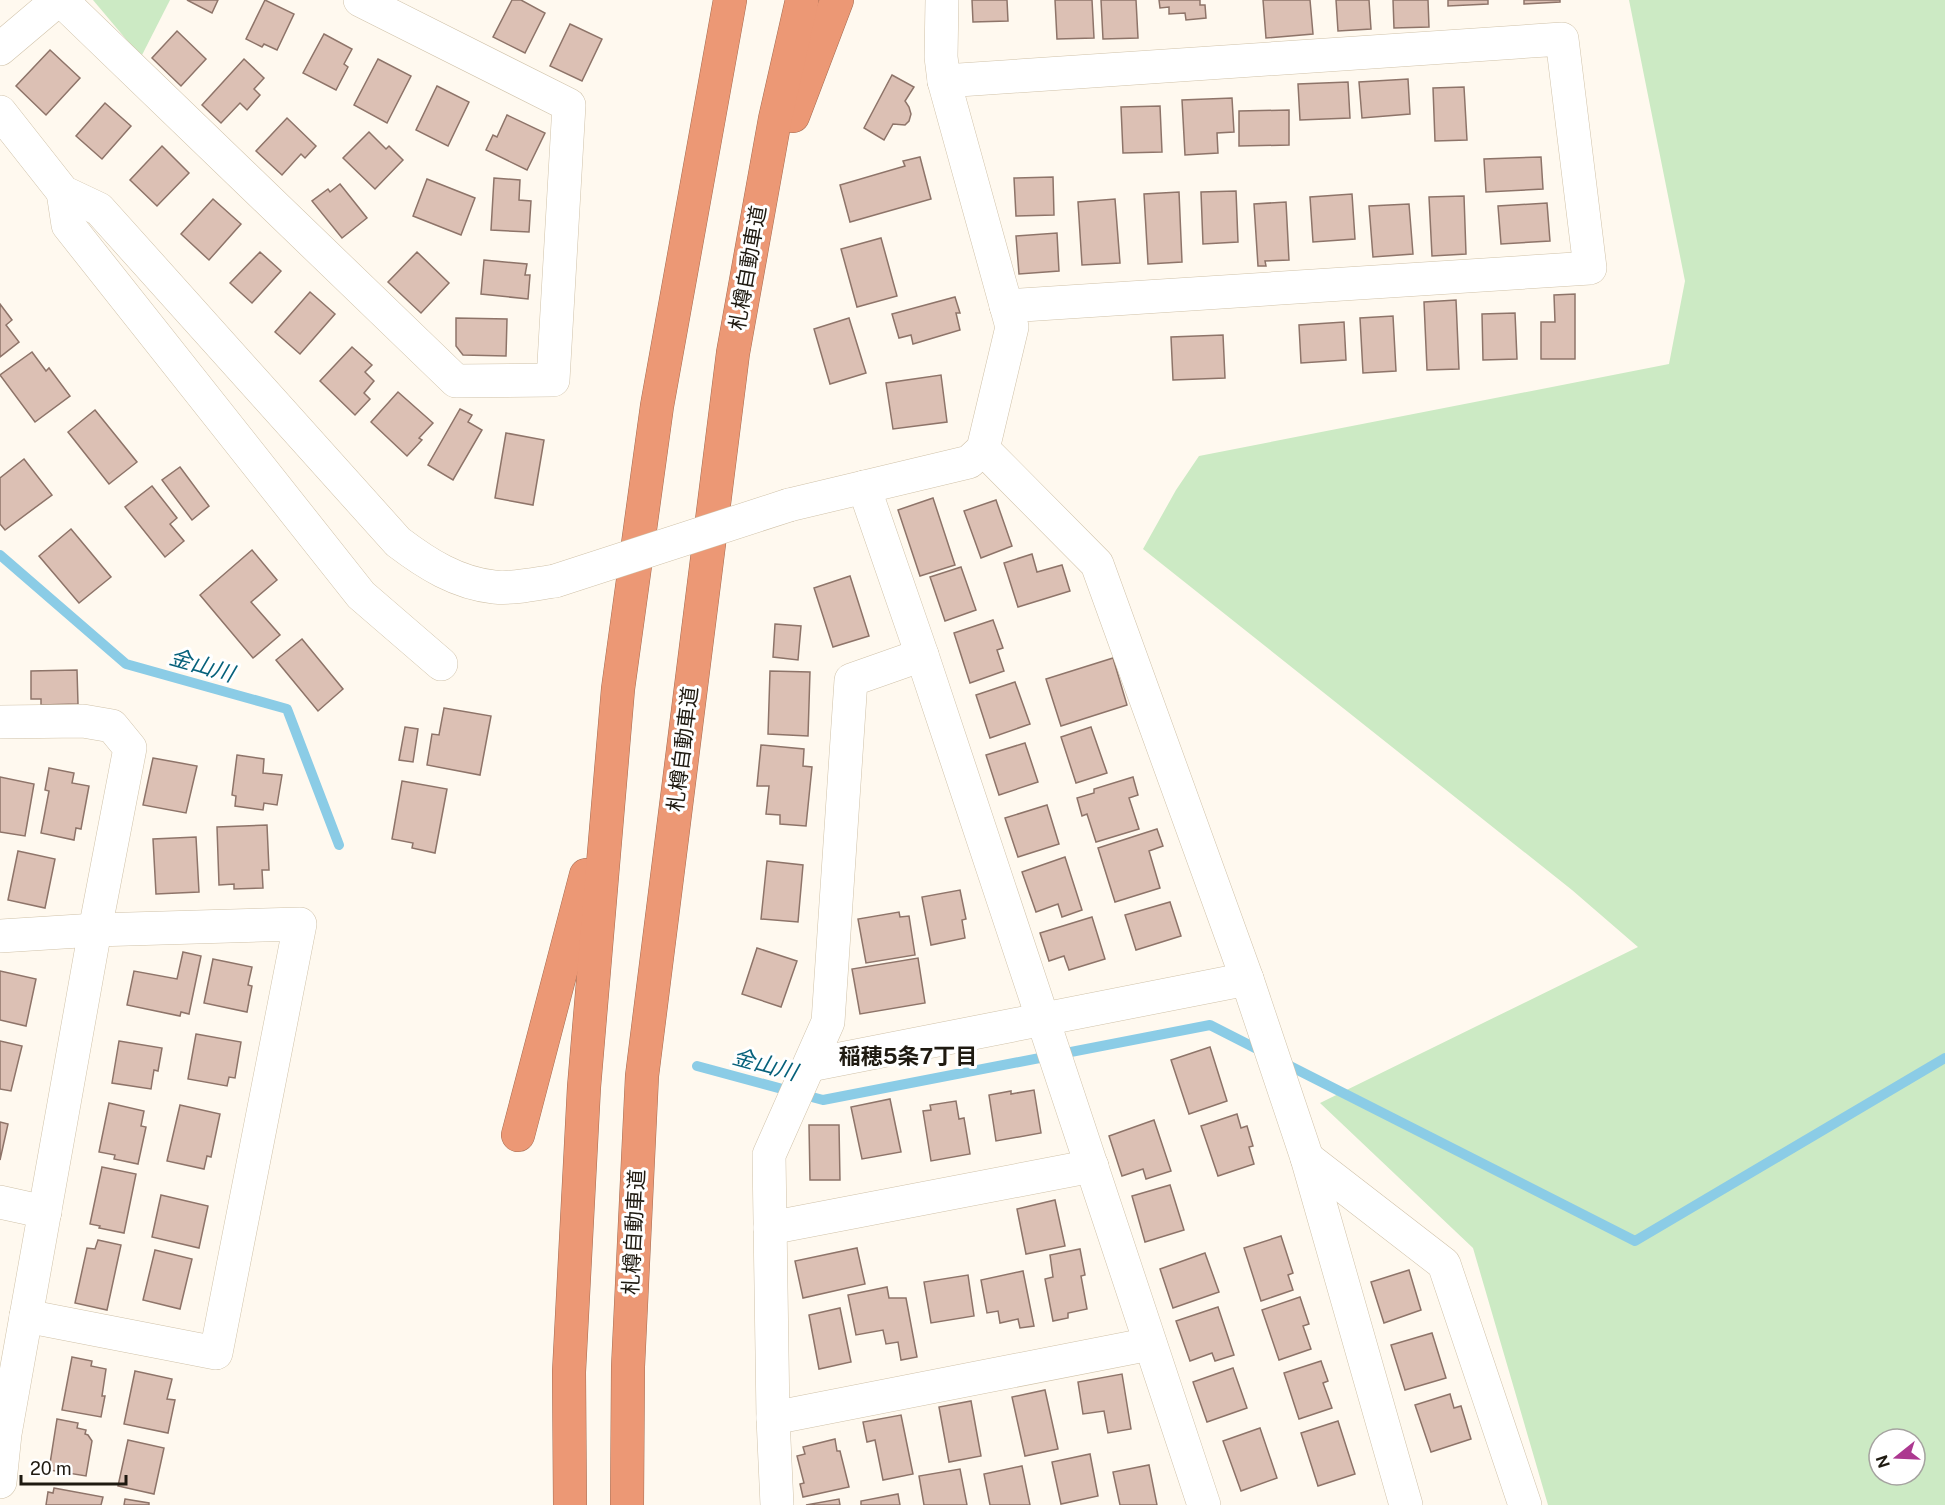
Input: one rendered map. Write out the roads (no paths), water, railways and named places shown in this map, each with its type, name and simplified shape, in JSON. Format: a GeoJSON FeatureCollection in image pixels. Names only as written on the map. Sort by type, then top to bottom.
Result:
{"type":"FeatureCollection","features":[{"type":"Feature","properties":{"kind":"highway"},"geometry":{"type":"LineString","coordinates":[[570,1505],[569,1361],[584,1087],[618,689],[657,406],[730,0]]}},
{"type":"Feature","properties":{"kind":"highway","name":"札樽自動車道"},"geometry":{"type":"LineString","coordinates":[[627,1505],[627,1367],[642,1076],[733,353],[775,119],[802,0]]}},
{"type":"Feature","properties":{"kind":"highway"},"geometry":{"type":"LineString","coordinates":[[760,200],[837,0]]}},
{"type":"Feature","properties":{"kind":"highway"},"geometry":{"type":"LineString","coordinates":[[518,1135],[553,996],[608,797]]}},
{"type":"Feature","properties":{"kind":"street"},"geometry":{"type":"LineString","coordinates":[[0,49],[59,0],[456,381],[553,380],[569,105],[360,0]]}},
{"type":"Feature","properties":{"kind":"street"},"geometry":{"type":"LineString","coordinates":[[0,112],[63,192],[99,209],[398,542],[427,564],[460,580],[495,587],[521,586],[555,581],[789,505],[969,462],[983,449],[1012,327],[945,81],[941,57],[942,0]]}},
{"type":"Feature","properties":{"kind":"street"},"geometry":{"type":"LineString","coordinates":[[945,81],[1562,39],[1590,268],[1006,306]]}},
{"type":"Feature","properties":{"kind":"street"},"geometry":{"type":"LineString","coordinates":[[63,192],[68,225],[271,484],[361,595],[441,664]]}},
{"type":"Feature","properties":{"kind":"street"},"geometry":{"type":"LineString","coordinates":[[983,449],[1097,564],[1247,979],[1307,1158],[1406,1505]]}},
{"type":"Feature","properties":{"kind":"street"},"geometry":{"type":"LineString","coordinates":[[864,487],[1204,1505]]}},
{"type":"Feature","properties":{"kind":"street"},"geometry":{"type":"LineString","coordinates":[[777,1505],[773,1418],[769,1155],[828,1022],[851,680],[922,655]]}},
{"type":"Feature","properties":{"kind":"street"},"geometry":{"type":"LineString","coordinates":[[0,722],[83,721],[112,726],[130,748],[26,1316],[2,1434],[0,1482]]}},
{"type":"Feature","properties":{"kind":"street"},"geometry":{"type":"LineString","coordinates":[[0,936],[95,930],[300,924],[216,1353],[26,1316]]}},
{"type":"Feature","properties":{"kind":"street"},"geometry":{"type":"LineString","coordinates":[[809,1068],[1044,1026],[1247,979]]}},
{"type":"Feature","properties":{"kind":"street"},"geometry":{"type":"LineString","coordinates":[[1307,1158],[1444,1264],[1525,1505]]}},
{"type":"Feature","properties":{"kind":"street"},"geometry":{"type":"LineString","coordinates":[[770,1228],[1092,1166]]}},
{"type":"Feature","properties":{"kind":"street"},"geometry":{"type":"LineString","coordinates":[[0,1202],[45,1212]]}},
{"type":"Feature","properties":{"kind":"street"},"geometry":{"type":"LineString","coordinates":[[773,1418],[1150,1344]]}},
{"type":"Feature","properties":{"kind":"waterway","name":"金山川"},"geometry":{"type":"LineString","coordinates":[[0,555],[126,664],[287,709],[339,845]]}},
{"type":"Feature","properties":{"kind":"waterway"},"geometry":{"type":"LineString","coordinates":[[697,1066],[823,1100],[1210,1025],[1263,1052]]}},
{"type":"Feature","properties":{"kind":"waterway"},"geometry":{"type":"LineString","coordinates":[[1282,1062],[1635,1241],[1945,1058]]}},
{"type":"Feature","properties":{"kind":"district","name":"稲穂5条7丁目"},"geometry":{"type":"Point","coordinates":[908,1056]}}]}
